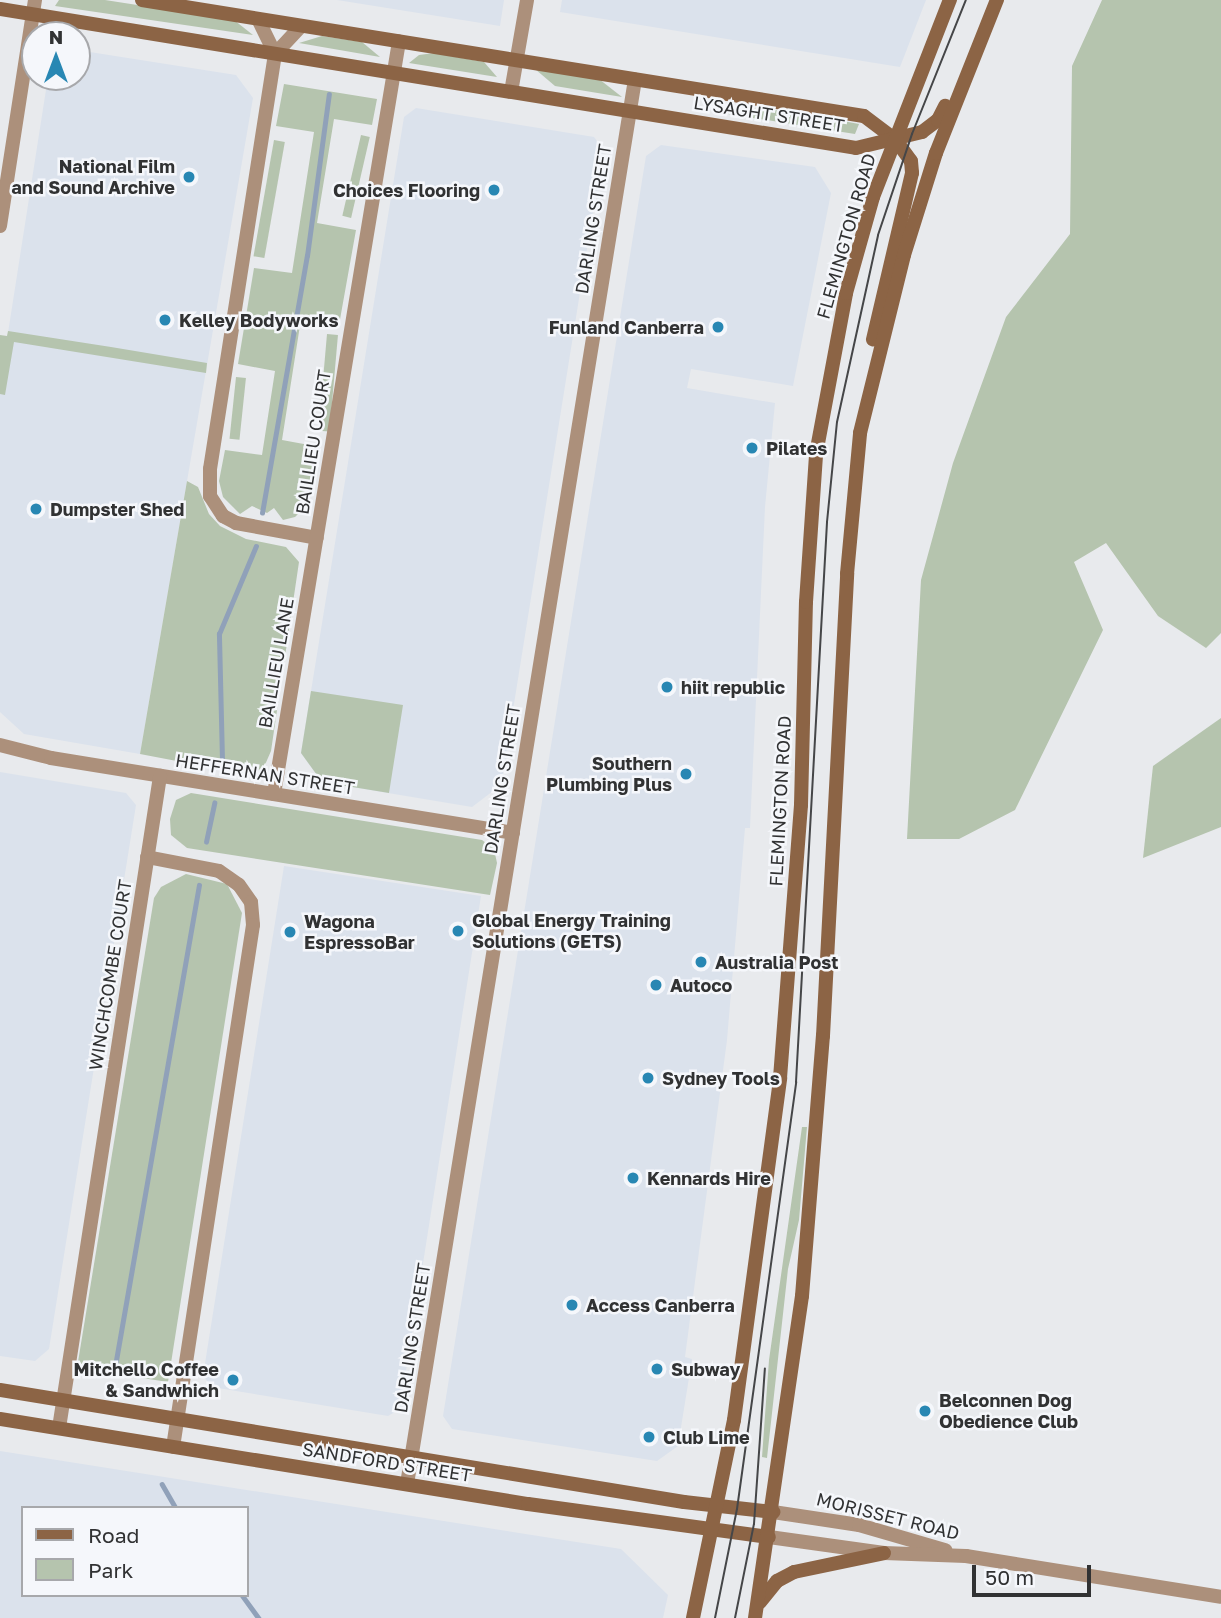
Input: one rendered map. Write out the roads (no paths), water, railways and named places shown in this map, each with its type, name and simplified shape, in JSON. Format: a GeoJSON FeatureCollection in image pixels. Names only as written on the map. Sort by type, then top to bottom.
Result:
{"type":"FeatureCollection","features":[{"type":"Feature","properties":{"kind":"main road","name":"LYSAGHT STREET"},"geometry":{"type":"LineString","coordinates":[[142,0],[864,116],[895,138]]}},
{"type":"Feature","properties":{"kind":"main road","name":"FLEMINGTON ROAD"},"geometry":{"type":"LineString","coordinates":[[693,1618],[734,1420],[780,1077],[801,806],[806,602],[816,454],[846,293],[895,138],[950,0]]}},
{"type":"Feature","properties":{"kind":"main road"},"geometry":{"type":"LineString","coordinates":[[755,1618],[773,1512],[802,1296],[823,1037],[847,574],[864,381],[912,173],[911,161],[895,138],[922,132],[938,120],[987,0]]}},
{"type":"Feature","properties":{"kind":"main road"},"geometry":{"type":"LineString","coordinates":[[860,433],[904,255],[945,128],[997,0]]}},
{"type":"Feature","properties":{"kind":"main road","name":"LYSAGHT STREET"},"geometry":{"type":"LineString","coordinates":[[0,9],[34,7],[275,54],[856,148],[895,138]]}},
{"type":"Feature","properties":{"kind":"main road","name":"SANDFORD STREET"},"geometry":{"type":"LineString","coordinates":[[0,1390],[716,1507]]}},
{"type":"Feature","properties":{"kind":"main road","name":"SANDFORD STREET"},"geometry":{"type":"LineString","coordinates":[[0,1419],[711,1531],[769,1537]]}},
{"type":"Feature","properties":{"kind":"main road","name":"MORISSET ROAD"},"geometry":{"type":"LineString","coordinates":[[716,1507],[773,1512]]}},
{"type":"Feature","properties":{"kind":"main road"},"geometry":{"type":"LineString","coordinates":[[759,1603],[777,1581],[794,1572],[884,1553]]}},
{"type":"Feature","properties":{"kind":"street"},"geometry":{"type":"LineString","coordinates":[[511,92],[527,0]]}},
{"type":"Feature","properties":{"kind":"street"},"geometry":{"type":"LineString","coordinates":[[0,226],[34,7]]}},
{"type":"Feature","properties":{"kind":"street"},"geometry":{"type":"LineString","coordinates":[[258,19],[275,54],[300,26]]}},
{"type":"Feature","properties":{"kind":"street","name":"BAILLIEU COURT"},"geometry":{"type":"LineString","coordinates":[[275,54],[209,487],[213,502],[228,520],[317,538],[398,41]]}},
{"type":"Feature","properties":{"kind":"street","name":"DARLING STREET"},"geometry":{"type":"LineString","coordinates":[[407,1484],[635,79]]}},
{"type":"Feature","properties":{"kind":"street","name":"BAILLIEU LANE"},"geometry":{"type":"LineString","coordinates":[[274,794],[317,538]]}},
{"type":"Feature","properties":{"kind":"street","name":"HEFFERNAN STREET"},"geometry":{"type":"LineString","coordinates":[[4,744],[160,776],[513,833]]}},
{"type":"Feature","properties":{"kind":"street","name":"WINCHCOMBE COURT"},"geometry":{"type":"LineString","coordinates":[[59,1428],[160,776]]}},
{"type":"Feature","properties":{"kind":"street"},"geometry":{"type":"LineString","coordinates":[[148,856],[219,871],[239,885],[251,902],[253,925],[173,1447]]}},
{"type":"Feature","properties":{"kind":"street","name":"MORISSET ROAD"},"geometry":{"type":"LineString","coordinates":[[773,1512],[859,1525],[966,1556],[1221,1597]]}},
{"type":"Feature","properties":{"kind":"street","name":"MORISSET ROAD"},"geometry":{"type":"LineString","coordinates":[[769,1537],[884,1553],[966,1556]]}},
{"type":"Feature","properties":{"kind":"waterway"},"geometry":{"type":"LineString","coordinates":[[262,513],[307,256],[329,94]]}},
{"type":"Feature","properties":{"kind":"waterway"},"geometry":{"type":"LineString","coordinates":[[222,760],[219,634],[256,546]]}},
{"type":"Feature","properties":{"kind":"waterway"},"geometry":{"type":"LineString","coordinates":[[206,842],[214,803]]}},
{"type":"Feature","properties":{"kind":"waterway"},"geometry":{"type":"LineString","coordinates":[[114,1372],[199,885]]}},
{"type":"Feature","properties":{"kind":"waterway"},"geometry":{"type":"LineString","coordinates":[[162,1484],[175,1506]]}},
{"type":"Feature","properties":{"kind":"waterway"},"geometry":{"type":"LineString","coordinates":[[243,1597],[259,1618]]}},
{"type":"Feature","properties":{"kind":"tram line"},"geometry":{"type":"LineString","coordinates":[[715,1618],[737,1509],[796,1082],[827,522],[837,422],[878,235],[912,134],[966,0]]}},
{"type":"Feature","properties":{"kind":"tram line"},"geometry":{"type":"LineString","coordinates":[[735,1618],[754,1524],[765,1368]]}},
{"type":"Feature","properties":{"kind":"place","name":"National Film and Sound Archive"},"geometry":{"type":"Point","coordinates":[189,177]}},
{"type":"Feature","properties":{"kind":"place","name":"Choices Flooring"},"geometry":{"type":"Point","coordinates":[494,190]}},
{"type":"Feature","properties":{"kind":"place","name":"Kelley Bodyworks"},"geometry":{"type":"Point","coordinates":[165,320]}},
{"type":"Feature","properties":{"kind":"place","name":"Funland Canberra"},"geometry":{"type":"Point","coordinates":[718,327]}},
{"type":"Feature","properties":{"kind":"place","name":"Pilates"},"geometry":{"type":"Point","coordinates":[752,448]}},
{"type":"Feature","properties":{"kind":"place","name":"Dumpster Shed"},"geometry":{"type":"Point","coordinates":[36,509]}},
{"type":"Feature","properties":{"kind":"place","name":"hiit republic"},"geometry":{"type":"Point","coordinates":[667,687]}},
{"type":"Feature","properties":{"kind":"place","name":"Southern Plumbing Plus"},"geometry":{"type":"Point","coordinates":[686,774]}},
{"type":"Feature","properties":{"kind":"place","name":"Global Energy Training Solutions (GETS)"},"geometry":{"type":"Point","coordinates":[458,931]}},
{"type":"Feature","properties":{"kind":"place","name":"Wagona EspressoBar"},"geometry":{"type":"Point","coordinates":[290,932]}},
{"type":"Feature","properties":{"kind":"place","name":"Australia Post"},"geometry":{"type":"Point","coordinates":[701,962]}},
{"type":"Feature","properties":{"kind":"place","name":"Autoco"},"geometry":{"type":"Point","coordinates":[656,985]}},
{"type":"Feature","properties":{"kind":"place","name":"Sydney Tools"},"geometry":{"type":"Point","coordinates":[648,1078]}},
{"type":"Feature","properties":{"kind":"place","name":"Kennards Hire"},"geometry":{"type":"Point","coordinates":[633,1178]}},
{"type":"Feature","properties":{"kind":"place","name":"Access Canberra"},"geometry":{"type":"Point","coordinates":[572,1305]}},
{"type":"Feature","properties":{"kind":"place","name":"Subway"},"geometry":{"type":"Point","coordinates":[657,1369]}},
{"type":"Feature","properties":{"kind":"place","name":"Mitchello Coffee & Sandwhich"},"geometry":{"type":"Point","coordinates":[233,1380]}},
{"type":"Feature","properties":{"kind":"place","name":"Belconnen Dog Obedience Club"},"geometry":{"type":"Point","coordinates":[925,1411]}},
{"type":"Feature","properties":{"kind":"place","name":"Club Lime"},"geometry":{"type":"Point","coordinates":[649,1437]}}]}
